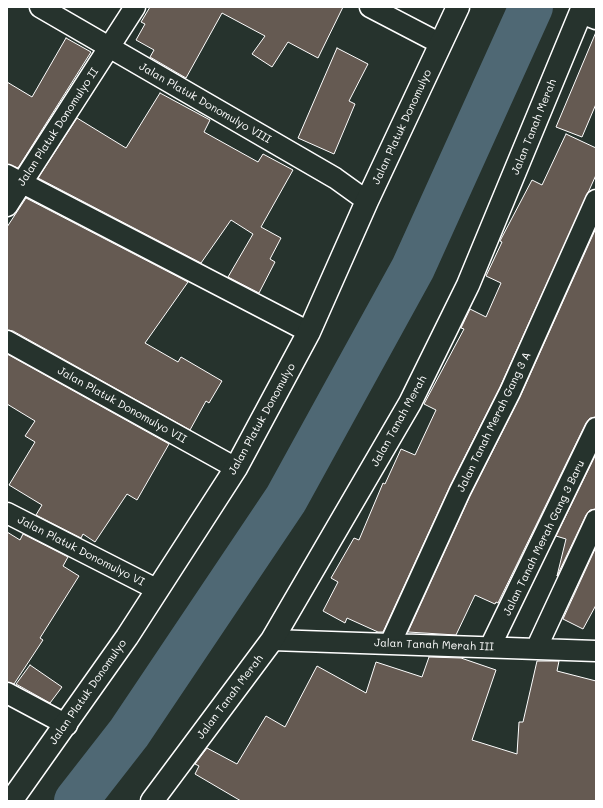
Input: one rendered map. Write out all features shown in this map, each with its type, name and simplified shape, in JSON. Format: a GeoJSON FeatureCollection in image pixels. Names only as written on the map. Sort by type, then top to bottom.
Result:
{"type":"FeatureCollection","features":[{"type":"Feature","properties":{"kind":"street","name":"Jalan Platuk Donomulyo VIII"},"geometry":{"type":"LineString","coordinates":[[40,7],[335,178],[367,201]]}},
{"type":"Feature","properties":{"kind":"street","name":"Jalan Platuk Donomulyo II"},"geometry":{"type":"LineString","coordinates":[[7,206],[14,180],[109,48],[135,7]]}},
{"type":"Feature","properties":{"kind":"street"},"geometry":{"type":"LineString","coordinates":[[370,7],[441,44]]}},
{"type":"Feature","properties":{"kind":"street","name":"Jalan Platuk Donomulyo"},"geometry":{"type":"LineString","coordinates":[[11,801],[66,725],[126,637],[236,468],[309,332],[367,201],[458,7]]}},
{"type":"Feature","properties":{"kind":"street","name":"Jalan Tanah Merah"},"geometry":{"type":"LineString","coordinates":[[152,801],[272,640],[410,403],[462,299],[587,13]]}},
{"type":"Feature","properties":{"kind":"street"},"geometry":{"type":"LineString","coordinates":[[14,180],[309,332]]}},
{"type":"Feature","properties":{"kind":"street","name":"Jalan Tanah Merah Gang 3 A"},"geometry":{"type":"LineString","coordinates":[[390,644],[460,491],[510,392],[596,200]]}},
{"type":"Feature","properties":{"kind":"street","name":"Jalan Platuk Donomulyo VII"},"geometry":{"type":"LineString","coordinates":[[7,341],[236,468]]}},
{"type":"Feature","properties":{"kind":"street","name":"Jalan Tanah Merah Gang 3 Baru"},"geometry":{"type":"LineString","coordinates":[[490,647],[596,428]]}},
{"type":"Feature","properties":{"kind":"street","name":"Jalan Platuk Donomulyo VI"},"geometry":{"type":"LineString","coordinates":[[7,513],[156,589]]}},
{"type":"Feature","properties":{"kind":"street"},"geometry":{"type":"LineString","coordinates":[[536,649],[596,520]]}},
{"type":"Feature","properties":{"kind":"street","name":"Jalan Tanah Merah III"},"geometry":{"type":"LineString","coordinates":[[272,640],[596,651]]}},
{"type":"Feature","properties":{"kind":"street"},"geometry":{"type":"LineString","coordinates":[[7,693],[66,725]]}},
{"type":"Feature","properties":{"kind":"building"},"geometry":{"type":"Polygon","coordinates":[[[150,7],[343,7],[318,58],[288,42],[272,67],[252,54],[265,36],[222,13],[186,78],[150,57],[154,50],[136,40],[145,24],[141,22],[150,7]]]}},
{"type":"Feature","properties":{"kind":"building"},"geometry":{"type":"Polygon","coordinates":[[[596,32],[596,104],[582,137],[556,127],[596,32]]]}},
{"type":"Feature","properties":{"kind":"building"},"geometry":{"type":"Polygon","coordinates":[[[66,38],[91,52],[18,168],[7,164],[7,82],[32,97],[66,38]]]}},
{"type":"Feature","properties":{"kind":"building"},"geometry":{"type":"Polygon","coordinates":[[[337,48],[368,64],[349,101],[355,104],[334,154],[298,138],[337,48]]]}},
{"type":"Feature","properties":{"kind":"building"},"geometry":{"type":"Polygon","coordinates":[[[160,93],[210,120],[204,132],[258,162],[263,154],[293,170],[261,227],[281,238],[270,259],[275,262],[259,293],[228,277],[253,234],[231,220],[201,263],[38,178],[77,118],[126,148],[160,93]]]}},
{"type":"Feature","properties":{"kind":"building"},"geometry":{"type":"Polygon","coordinates":[[[566,134],[596,148],[596,175],[500,387],[450,486],[383,632],[378,632],[347,618],[345,623],[323,611],[338,582],[331,578],[354,538],[359,540],[383,483],[385,484],[401,449],[415,455],[436,410],[424,404],[464,329],[461,328],[470,309],[486,317],[501,283],[486,276],[502,242],[500,241],[532,180],[542,185],[566,134]]]}},
{"type":"Feature","properties":{"kind":"building"},"geometry":{"type":"Polygon","coordinates":[[[26,198],[188,282],[145,343],[178,362],[181,357],[222,381],[209,403],[206,401],[190,430],[13,331],[7,330],[7,227],[26,198]]]}},
{"type":"Feature","properties":{"kind":"building"},"geometry":{"type":"Polygon","coordinates":[[[596,228],[596,417],[590,418],[586,423],[498,603],[496,602],[495,604],[475,595],[456,635],[408,632],[470,496],[520,397],[596,228]]]}},
{"type":"Feature","properties":{"kind":"building"},"geometry":{"type":"Polygon","coordinates":[[[7,354],[169,444],[137,500],[127,494],[95,542],[83,534],[81,538],[36,515],[42,505],[9,485],[35,442],[25,436],[35,421],[7,404],[7,354]]]}},
{"type":"Feature","properties":{"kind":"building"},"geometry":{"type":"Polygon","coordinates":[[[596,454],[596,509],[590,510],[586,515],[557,576],[566,539],[556,536],[596,454]]]}},
{"type":"Feature","properties":{"kind":"building"},"geometry":{"type":"Polygon","coordinates":[[[7,532],[20,540],[23,534],[68,557],[63,566],[79,576],[40,638],[43,640],[14,684],[7,682],[7,532]]]}},
{"type":"Feature","properties":{"kind":"building"},"geometry":{"type":"Polygon","coordinates":[[[596,547],[596,605],[583,629],[563,619],[596,547]]]}},
{"type":"Feature","properties":{"kind":"building"},"geometry":{"type":"Polygon","coordinates":[[[429,657],[461,658],[496,670],[472,740],[517,754],[519,722],[523,722],[537,661],[559,661],[557,671],[596,681],[596,801],[241,801],[195,774],[199,766],[195,764],[207,748],[237,764],[266,716],[285,727],[317,666],[366,693],[376,662],[422,677],[429,657]]]}},
{"type":"Feature","properties":{"kind":"building"},"geometry":{"type":"Polygon","coordinates":[[[30,665],[62,687],[50,703],[16,684],[30,665]]]}},
{"type":"Feature","properties":{"kind":"waterway"},"geometry":{"type":"LineString","coordinates":[[76,801],[129,733],[286,499],[413,268],[531,7]]}}]}
